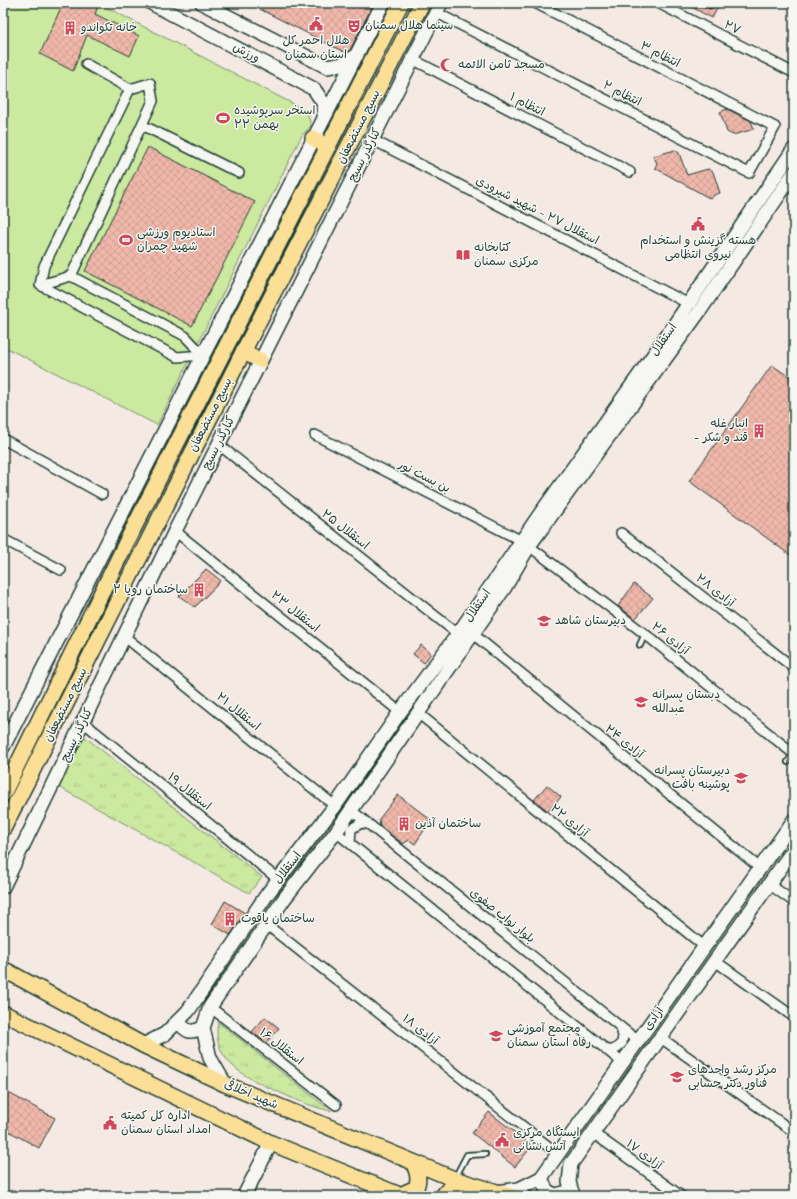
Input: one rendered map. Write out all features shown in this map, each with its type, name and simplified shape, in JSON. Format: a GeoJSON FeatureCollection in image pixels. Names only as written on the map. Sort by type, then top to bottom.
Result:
{"type":"FeatureCollection","features":[{"type":"Feature","properties":{"kind":"main road","name":"بسیج مستضعفان"},"geometry":{"type":"LineString","coordinates":[[3,794],[126,543],[401,3]]}},
{"type":"Feature","properties":{"kind":"main road","name":"بسیج مستضعفان"},"geometry":{"type":"LineString","coordinates":[[3,830],[243,352],[422,3]]}},
{"type":"Feature","properties":{"kind":"main road"},"geometry":{"type":"LineString","coordinates":[[313,138],[328,147]]}},
{"type":"Feature","properties":{"kind":"main road"},"geometry":{"type":"LineString","coordinates":[[243,352],[260,360]]}},
{"type":"Feature","properties":{"kind":"main road","name":"شهید اخلاقی"},"geometry":{"type":"LineString","coordinates":[[3,969],[143,1045],[225,1084],[458,1180],[503,1194]]}},
{"type":"Feature","properties":{"kind":"main road"},"geometry":{"type":"LineString","coordinates":[[3,1013],[272,1143],[401,1196],[416,1188],[419,1181],[418,1173],[413,1162]]}},
{"type":"Feature","properties":{"kind":"main road"},"geometry":{"type":"LineString","coordinates":[[443,1196],[458,1180]]}},
{"type":"Feature","properties":{"kind":"street","name":"ورزش"},"geometry":{"type":"LineString","coordinates":[[151,3],[314,90],[324,104],[324,117]]}},
{"type":"Feature","properties":{"kind":"street","name":"ورزش"},"geometry":{"type":"LineString","coordinates":[[202,3],[327,67],[344,64],[357,55]]}},
{"type":"Feature","properties":{"kind":"street"},"geometry":{"type":"LineString","coordinates":[[3,747],[313,138],[384,3]]}},
{"type":"Feature","properties":{"kind":"street","name":"انتظام ۳"},"geometry":{"type":"LineString","coordinates":[[535,3],[775,127]]}},
{"type":"Feature","properties":{"kind":"street","name":"۲۷"},"geometry":{"type":"LineString","coordinates":[[658,3],[794,73]]}},
{"type":"Feature","properties":{"kind":"street","name":"انتظام ۲"},"geometry":{"type":"LineString","coordinates":[[439,8],[749,173],[775,127]]}},
{"type":"Feature","properties":{"kind":"street","name":"کنارگذر بسیج"},"geometry":{"type":"LineString","coordinates":[[3,887],[218,444],[414,60],[439,8]]}},
{"type":"Feature","properties":{"kind":"street","name":"انتظام ۱"},"geometry":{"type":"LineString","coordinates":[[414,60],[630,172]]}},
{"type":"Feature","properties":{"kind":"street"},"geometry":{"type":"LineString","coordinates":[[71,276],[153,100],[150,83],[130,89],[86,64]]}},
{"type":"Feature","properties":{"kind":"street"},"geometry":{"type":"LineString","coordinates":[[40,285],[44,266],[130,89]]}},
{"type":"Feature","properties":{"kind":"street"},"geometry":{"type":"LineString","coordinates":[[142,125],[239,173]]}},
{"type":"Feature","properties":{"kind":"street","name":"استقلال ۲۷ - شهید شیرودی"},"geometry":{"type":"LineString","coordinates":[[373,140],[689,304]]}},
{"type":"Feature","properties":{"kind":"street","name":"استقلال"},"geometry":{"type":"LineString","coordinates":[[143,1045],[165,1034],[188,1011],[268,892],[336,806],[400,712],[526,544],[616,417],[689,304],[794,149]]}},
{"type":"Feature","properties":{"kind":"street","name":"استقلال"},"geometry":{"type":"LineString","coordinates":[[616,417],[699,312],[794,173]]}},
{"type":"Feature","properties":{"kind":"street"},"geometry":{"type":"LineString","coordinates":[[40,285],[71,276],[185,336],[203,355]]}},
{"type":"Feature","properties":{"kind":"street"},"geometry":{"type":"LineString","coordinates":[[40,285],[177,357],[203,355]]}},
{"type":"Feature","properties":{"kind":"street","name":"بن بست نور"},"geometry":{"type":"LineString","coordinates":[[315,436],[526,544]]}},
{"type":"Feature","properties":{"kind":"street"},"geometry":{"type":"LineString","coordinates":[[3,439],[102,494]]}},
{"type":"Feature","properties":{"kind":"street","name":"استقلال ۲۵"},"geometry":{"type":"LineString","coordinates":[[218,444],[458,634]]}},
{"type":"Feature","properties":{"kind":"street","name":"استقلال ۲۳"},"geometry":{"type":"LineString","coordinates":[[175,531],[400,712]]}},
{"type":"Feature","properties":{"kind":"street","name":"آزادی ۲۸"},"geometry":{"type":"LineString","coordinates":[[621,533],[794,668]]}},
{"type":"Feature","properties":{"kind":"street"},"geometry":{"type":"LineString","coordinates":[[3,551],[5,541],[61,570]]}},
{"type":"Feature","properties":{"kind":"street","name":"استقلال"},"geometry":{"type":"LineString","coordinates":[[203,1028],[210,1007],[284,899],[336,832],[473,634],[506,589],[526,544]]}},
{"type":"Feature","properties":{"kind":"street","name":"آزادی ۲۶"},"geometry":{"type":"LineString","coordinates":[[526,544],[645,634],[794,754]]}},
{"type":"Feature","properties":{"kind":"street","name":"آزادی ۲۴"},"geometry":{"type":"LineString","coordinates":[[473,634],[760,868]]}},
{"type":"Feature","properties":{"kind":"street","name":"استقلال ۲۱"},"geometry":{"type":"LineString","coordinates":[[125,636],[336,806]]}},
{"type":"Feature","properties":{"kind":"street","name":"آزادی ۲۲"},"geometry":{"type":"LineString","coordinates":[[418,713],[704,947]]}},
{"type":"Feature","properties":{"kind":"street","name":"استقلال ۱۹"},"geometry":{"type":"LineString","coordinates":[[83,722],[279,880]]}},
{"type":"Feature","properties":{"kind":"street"},"geometry":{"type":"LineString","coordinates":[[365,764],[377,772]]}},
{"type":"Feature","properties":{"kind":"street","name":"بلوار نواب صفوی"},"geometry":{"type":"LineString","coordinates":[[351,810],[638,1041]]}},
{"type":"Feature","properties":{"kind":"street","name":"آزادی"},"geometry":{"type":"LineString","coordinates":[[503,1194],[519,1189],[541,1178],[794,820]]}},
{"type":"Feature","properties":{"kind":"street"},"geometry":{"type":"LineString","coordinates":[[350,843],[351,829],[361,823],[368,824]]}},
{"type":"Feature","properties":{"kind":"street"},"geometry":{"type":"LineString","coordinates":[[336,832],[623,1063]]}},
{"type":"Feature","properties":{"kind":"street","name":"آزادی"},"geometry":{"type":"LineString","coordinates":[[572,1193],[569,1182],[571,1164],[794,849]]}},
{"type":"Feature","properties":{"kind":"street"},"geometry":{"type":"LineString","coordinates":[[769,884],[794,902]]}},
{"type":"Feature","properties":{"kind":"street"},"geometry":{"type":"LineString","coordinates":[[733,907],[747,916]]}},
{"type":"Feature","properties":{"kind":"street","name":"آزادی ۱۸"},"geometry":{"type":"LineString","coordinates":[[267,925],[558,1154]]}},
{"type":"Feature","properties":{"kind":"street"},"geometry":{"type":"LineString","coordinates":[[715,961],[794,1017]]}},
{"type":"Feature","properties":{"kind":"street"},"geometry":{"type":"LineString","coordinates":[[3,962],[17,976]]}},
{"type":"Feature","properties":{"kind":"street","name":"استقلال ۱۶"},"geometry":{"type":"LineString","coordinates":[[210,1007],[336,1105]]}},
{"type":"Feature","properties":{"kind":"street"},"geometry":{"type":"LineString","coordinates":[[178,1021],[184,1029],[192,1032],[203,1028],[210,1058],[225,1084]]}},
{"type":"Feature","properties":{"kind":"street"},"geometry":{"type":"LineString","coordinates":[[606,1050],[614,1050],[622,1042],[623,1036],[621,1028]]}},
{"type":"Feature","properties":{"kind":"street"},"geometry":{"type":"LineString","coordinates":[[661,1038],[794,1132]]}},
{"type":"Feature","properties":{"kind":"street","name":"آزادی ۱۷"},"geometry":{"type":"LineString","coordinates":[[593,1133],[681,1196]]}},
{"type":"Feature","properties":{"kind":"street"},"geometry":{"type":"LineString","coordinates":[[244,1196],[272,1143]]}},
{"type":"Feature","properties":{"kind":"street"},"geometry":{"type":"LineString","coordinates":[[541,1178],[547,1190],[555,1195],[572,1193]]}},
{"type":"Feature","properties":{"kind":"lane"},"geometry":{"type":"LineString","coordinates":[[705,3],[710,6],[711,3]]}},
{"type":"Feature","properties":{"kind":"lane"},"geometry":{"type":"LineString","coordinates":[[640,644],[645,634]]}},
{"type":"Feature","properties":{"kind":"lane"},"geometry":{"type":"LineString","coordinates":[[788,762],[794,754]]}},
{"type":"Feature","properties":{"kind":"lane"},"geometry":{"type":"LineString","coordinates":[[458,1180],[467,1155],[485,1154]]}},
{"type":"Feature","properties":{"kind":"green space","name":"استادیوم ورزشی شهید چمران"},"geometry":{"type":"Polygon","coordinates":[[[3,3],[98,3],[307,111],[311,126],[302,135],[157,425],[3,346],[3,3]]]}},
{"type":"Feature","properties":{"kind":"green space"},"geometry":{"type":"Polygon","coordinates":[[[85,737],[262,877],[249,893],[57,786],[85,737]]]}},
{"type":"Feature","properties":{"kind":"green space"},"geometry":{"type":"Polygon","coordinates":[[[218,1022],[331,1111],[293,1099],[257,1082],[235,1068],[220,1049],[217,1036],[218,1022]]]}},
{"type":"Feature","properties":{"kind":"building","name":"خانه تکواندو"},"geometry":{"type":"Polygon","coordinates":[[[63,3],[99,3],[95,14],[139,36],[130,56],[87,35],[73,71],[40,54],[63,3]]]}},
{"type":"Feature","properties":{"kind":"building","name":"هلال احمر کل استان سمنان"},"geometry":{"type":"Polygon","coordinates":[[[248,3],[374,3],[350,50],[346,53],[248,3]]]}},
{"type":"Feature","properties":{"kind":"building"},"geometry":{"type":"Polygon","coordinates":[[[684,3],[701,3],[703,6],[710,9],[715,3],[720,3],[712,18],[684,3]]]}},
{"type":"Feature","properties":{"kind":"building"},"geometry":{"type":"Polygon","coordinates":[[[727,109],[751,121],[754,129],[733,135],[727,132],[720,112],[727,109]]]}},
{"type":"Feature","properties":{"kind":"building"},"geometry":{"type":"Polygon","coordinates":[[[148,147],[255,202],[192,326],[85,271],[148,147]]]}},
{"type":"Feature","properties":{"kind":"building"},"geometry":{"type":"Polygon","coordinates":[[[675,150],[679,153],[687,175],[708,169],[713,172],[720,193],[714,195],[711,199],[655,168],[657,163],[653,156],[675,150]]]}},
{"type":"Feature","properties":{"kind":"building","name":"انبار غله - قند و شکر"},"geometry":{"type":"Polygon","coordinates":[[[772,365],[794,380],[794,558],[689,481],[772,365]]]}},
{"type":"Feature","properties":{"kind":"building","name":"ساختمان رویا ۲"},"geometry":{"type":"Polygon","coordinates":[[[206,569],[220,580],[218,584],[195,607],[179,596],[206,569]]]}},
{"type":"Feature","properties":{"kind":"building"},"geometry":{"type":"Polygon","coordinates":[[[634,584],[653,598],[635,619],[618,606],[634,584]]]}},
{"type":"Feature","properties":{"kind":"building"},"geometry":{"type":"Polygon","coordinates":[[[421,645],[431,653],[424,663],[413,654],[421,645]]]}},
{"type":"Feature","properties":{"kind":"building"},"geometry":{"type":"Polygon","coordinates":[[[547,785],[561,797],[548,811],[534,800],[547,785]]]}},
{"type":"Feature","properties":{"kind":"building","name":"ساختمان آذین"},"geometry":{"type":"Polygon","coordinates":[[[398,795],[431,820],[415,844],[409,840],[403,844],[380,826],[379,819],[398,795]]]}},
{"type":"Feature","properties":{"kind":"building","name":"ساختمان یاقوت"},"geometry":{"type":"Polygon","coordinates":[[[225,901],[245,913],[230,935],[212,924],[225,901]]]}},
{"type":"Feature","properties":{"kind":"building"},"geometry":{"type":"Polygon","coordinates":[[[265,1017],[279,1028],[266,1043],[252,1032],[265,1017]]]}},
{"type":"Feature","properties":{"kind":"building"},"geometry":{"type":"Polygon","coordinates":[[[3,1090],[55,1118],[39,1148],[3,1128],[3,1090]]]}},
{"type":"Feature","properties":{"kind":"building","name":"ایستگاه مرکزی آتش نشانی"},"geometry":{"type":"Polygon","coordinates":[[[489,1112],[532,1146],[515,1167],[472,1133],[489,1112]]]}},
{"type":"Feature","properties":{"kind":"place","name":"هلال احمر کل استان سمنان"},"geometry":{"type":"Point","coordinates":[316,24]}},
{"type":"Feature","properties":{"kind":"place","name":"سینما هلال سمنان"},"geometry":{"type":"Point","coordinates":[354,26]}},
{"type":"Feature","properties":{"kind":"place","name":"خانه تکواندو"},"geometry":{"type":"Point","coordinates":[70,28]}},
{"type":"Feature","properties":{"kind":"place","name":"مسجد ثامن الائمه"},"geometry":{"type":"Point","coordinates":[447,65]}},
{"type":"Feature","properties":{"kind":"place","name":"استخر سرپوشیده ۲۲ بهمن"},"geometry":{"type":"Point","coordinates":[223,118]}},
{"type":"Feature","properties":{"kind":"place","name":"هسته گزینش و استخدام نیروی انتظامی"},"geometry":{"type":"Point","coordinates":[698,224]}},
{"type":"Feature","properties":{"kind":"place","name":"استادیوم ورزشی شهید چمران"},"geometry":{"type":"Point","coordinates":[126,240]}},
{"type":"Feature","properties":{"kind":"place","name":"کتابخانه مرکزی سمنان"},"geometry":{"type":"Point","coordinates":[463,255]}},
{"type":"Feature","properties":{"kind":"place","name":"انبار غله - قند و شکر"},"geometry":{"type":"Point","coordinates":[759,431]}},
{"type":"Feature","properties":{"kind":"place","name":"ساختمان رویا ۲"},"geometry":{"type":"Point","coordinates":[199,590]}},
{"type":"Feature","properties":{"kind":"place","name":"دبیرستان شاهد"},"geometry":{"type":"Point","coordinates":[544,621]}},
{"type":"Feature","properties":{"kind":"place","name":"دبستان پسرانه عبدالله"},"geometry":{"type":"Point","coordinates":[641,702]}},
{"type":"Feature","properties":{"kind":"place","name":"دبیرستان پسرانه پوشینه بافت"},"geometry":{"type":"Point","coordinates":[741,778]}},
{"type":"Feature","properties":{"kind":"place","name":"ساختمان آذین"},"geometry":{"type":"Point","coordinates":[404,824]}},
{"type":"Feature","properties":{"kind":"place","name":"ساختمان یاقوت"},"geometry":{"type":"Point","coordinates":[230,919]}},
{"type":"Feature","properties":{"kind":"place","name":"مجتمع آموزشی رفاه استان سمنان"},"geometry":{"type":"Point","coordinates":[496,1036]}},
{"type":"Feature","properties":{"kind":"place","name":"مرکز رشد واحدهای فناور دکتر حسابی"},"geometry":{"type":"Point","coordinates":[677,1077]}},
{"type":"Feature","properties":{"kind":"place","name":"اداره کل کمیته امداد استان سمنان"},"geometry":{"type":"Point","coordinates":[110,1123]}},
{"type":"Feature","properties":{"kind":"place","name":"ایستگاه مرکزی آتش نشانی"},"geometry":{"type":"Point","coordinates":[502,1140]}}]}
